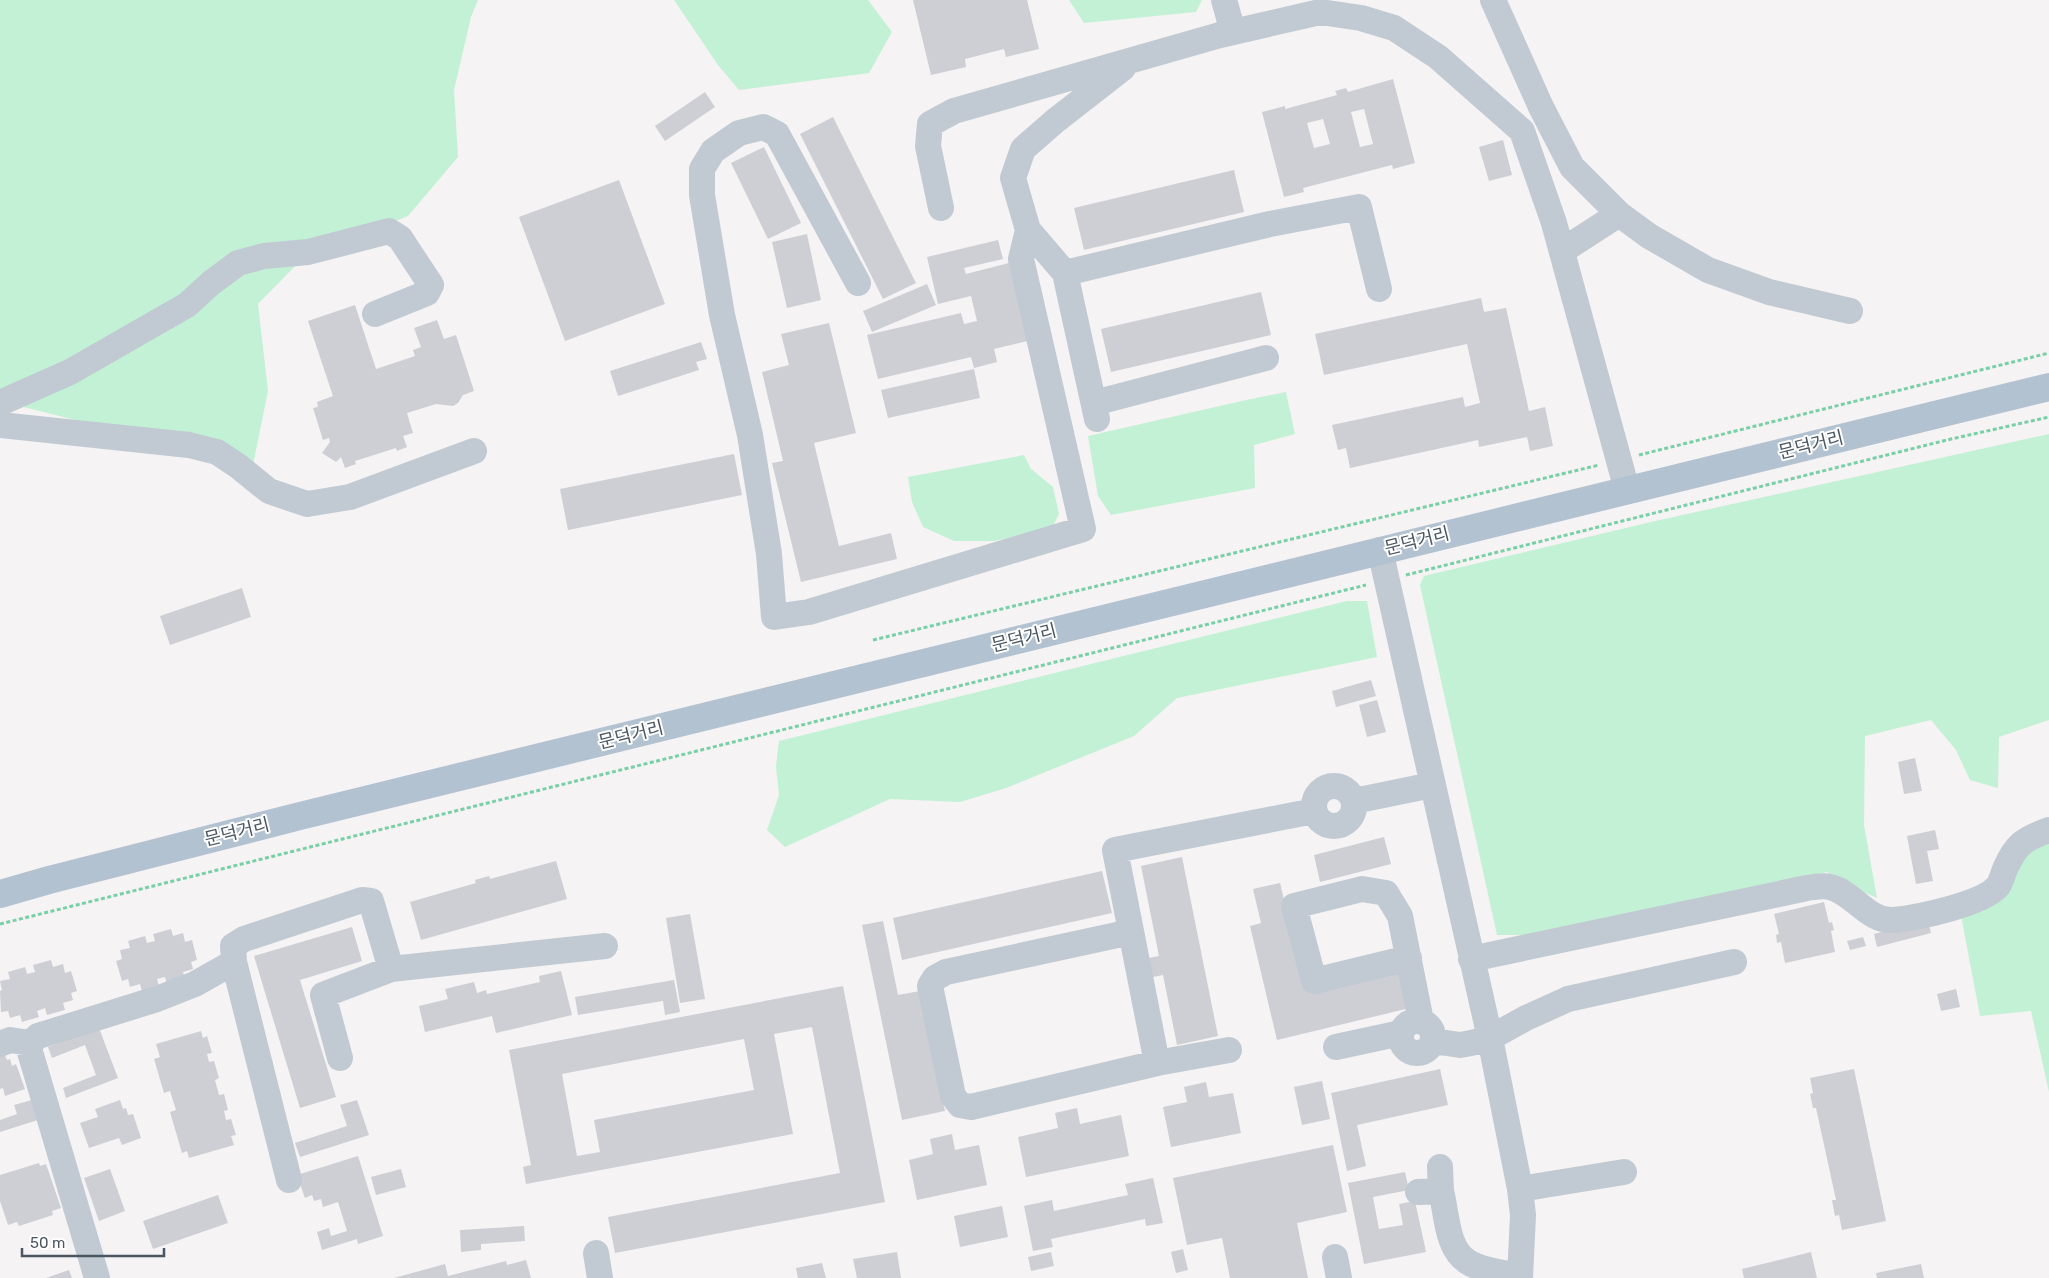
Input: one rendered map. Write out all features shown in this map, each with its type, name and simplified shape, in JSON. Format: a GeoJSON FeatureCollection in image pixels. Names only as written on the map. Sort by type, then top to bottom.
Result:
{"type":"FeatureCollection","features":[{"type":"Feature","properties":{"kind":"main road","name":"문덕거리"},"geometry":{"type":"LineString","coordinates":[[0,894],[300,816],[2049,387]]}},
{"type":"Feature","properties":{"kind":"street"},"geometry":{"type":"LineString","coordinates":[[1494,0],[1541,107],[1572,167],[1619,214],[1649,236],[1708,270],[1769,292],[1850,311]]}},
{"type":"Feature","properties":{"kind":"street"},"geometry":{"type":"LineString","coordinates":[[1225,2],[1232,32]]}},
{"type":"Feature","properties":{"kind":"street"},"geometry":{"type":"LineString","coordinates":[[941,208],[928,146],[930,124],[954,111],[1232,32],[1320,12],[1362,18],[1394,28],[1438,57],[1522,131],[1554,223],[1627,490]]}},
{"type":"Feature","properties":{"kind":"street"},"geometry":{"type":"LineString","coordinates":[[1136,59],[1056,120],[1023,148],[1014,178],[1028,230],[1064,273],[1096,411],[1266,358]]}},
{"type":"Feature","properties":{"kind":"street"},"geometry":{"type":"LineString","coordinates":[[858,283],[777,134],[764,127],[739,133],[713,151],[702,169],[702,195],[722,315],[750,435],[769,554],[774,617],[809,612],[1084,530],[1021,259],[1028,230]]}},
{"type":"Feature","properties":{"kind":"street"},"geometry":{"type":"LineString","coordinates":[[1064,273],[1270,224],[1360,207],[1379,289]]}},
{"type":"Feature","properties":{"kind":"street"},"geometry":{"type":"LineString","coordinates":[[1562,251],[1619,214]]}},
{"type":"Feature","properties":{"kind":"street"},"geometry":{"type":"LineString","coordinates":[[0,402],[70,372],[187,305],[211,283],[238,263],[264,256],[308,252],[390,231],[400,238],[431,285],[427,294],[375,314]]}},
{"type":"Feature","properties":{"kind":"street"},"geometry":{"type":"LineString","coordinates":[[1038,332],[1076,324]]}},
{"type":"Feature","properties":{"kind":"street"},"geometry":{"type":"LineString","coordinates":[[0,425],[180,444],[217,452],[269,491],[307,504],[350,497],[474,451]]}},
{"type":"Feature","properties":{"kind":"street"},"geometry":{"type":"LineString","coordinates":[[1380,550],[1490,1038],[1520,1190],[1522,1232],[1520,1277],[1468,1262],[1457,1252],[1433,1184]]}},
{"type":"Feature","properties":{"kind":"street"},"geometry":{"type":"LineString","coordinates":[[1157,1064],[1115,850],[1314,811],[1313,804],[1319,791],[1332,785],[1346,789],[1354,801],[1432,785]]}},
{"type":"Feature","properties":{"kind":"street"},"geometry":{"type":"LineString","coordinates":[[1471,958],[1807,888],[1829,886],[1850,896],[1872,914],[1891,920],[1938,911],[1975,902],[1998,886],[2014,850],[2032,836],[2049,830]]}},
{"type":"Feature","properties":{"kind":"street"},"geometry":{"type":"LineString","coordinates":[[1409,958],[1314,981],[1294,906],[1362,889],[1386,893],[1400,916],[1409,958],[1418,1032]]}},
{"type":"Feature","properties":{"kind":"street"},"geometry":{"type":"LineString","coordinates":[[289,1180],[234,962],[233,946],[244,939],[362,900],[371,901],[391,969]]}},
{"type":"Feature","properties":{"kind":"street"},"geometry":{"type":"LineString","coordinates":[[1131,932],[946,972],[935,978],[930,986],[953,1096],[960,1105],[971,1107],[1157,1064],[1229,1050]]}},
{"type":"Feature","properties":{"kind":"street"},"geometry":{"type":"LineString","coordinates":[[340,1058],[323,995],[391,969],[605,946]]}},
{"type":"Feature","properties":{"kind":"street"},"geometry":{"type":"LineString","coordinates":[[97,1278],[30,1052],[30,1043],[38,1036],[157,1000],[195,984],[234,962]]}},
{"type":"Feature","properties":{"kind":"street"},"geometry":{"type":"LineString","coordinates":[[1336,1047],[1418,1032],[1460,1045],[1490,1038],[1526,1018],[1568,1000],[1734,962]]}},
{"type":"Feature","properties":{"kind":"street"},"geometry":{"type":"LineString","coordinates":[[0,1044],[10,1040],[30,1043]]}},
{"type":"Feature","properties":{"kind":"street"},"geometry":{"type":"LineString","coordinates":[[1520,1190],[1624,1172]]}},
{"type":"Feature","properties":{"kind":"path"},"geometry":{"type":"LineString","coordinates":[[873,640],[1619,460],[2049,353]]}},
{"type":"Feature","properties":{"kind":"path"},"geometry":{"type":"LineString","coordinates":[[0,924],[1947,440],[2049,417]]}},
{"type":"Feature","properties":{"kind":"green space"},"geometry":{"type":"Polygon","coordinates":[[[0,0],[478,0],[471,17],[454,90],[458,157],[408,216],[303,258],[258,304],[268,391],[253,465],[0,401],[0,0]]]}},
{"type":"Feature","properties":{"kind":"green space"},"geometry":{"type":"Polygon","coordinates":[[[674,0],[868,0],[892,32],[869,73],[739,90],[718,65],[674,0]]]}},
{"type":"Feature","properties":{"kind":"green space"},"geometry":{"type":"Polygon","coordinates":[[[1069,0],[1202,0],[1196,12],[1084,23],[1069,0]]]}},
{"type":"Feature","properties":{"kind":"green space"},"geometry":{"type":"Polygon","coordinates":[[[1286,392],[1295,434],[1254,445],[1255,488],[1111,515],[1098,496],[1088,436],[1286,392]]]}},
{"type":"Feature","properties":{"kind":"green space"},"geometry":{"type":"Polygon","coordinates":[[[2049,434],[2049,720],[1999,737],[1998,788],[1970,780],[1956,750],[1931,720],[1865,736],[1864,825],[1877,898],[1827,872],[1526,935],[1497,935],[1420,585],[1424,576],[1651,522],[2049,434]]]}},
{"type":"Feature","properties":{"kind":"green space"},"geometry":{"type":"Polygon","coordinates":[[[1024,455],[1031,469],[1053,487],[1059,514],[1051,530],[994,541],[954,541],[923,527],[912,502],[908,477],[1024,455]]]}},
{"type":"Feature","properties":{"kind":"green space"},"geometry":{"type":"Polygon","coordinates":[[[1347,601],[1367,601],[1377,657],[1177,698],[1134,736],[1006,788],[960,802],[890,799],[785,847],[767,830],[779,795],[776,767],[779,741],[1347,601]]]}},
{"type":"Feature","properties":{"kind":"green space"},"geometry":{"type":"Polygon","coordinates":[[[2049,839],[2049,1092],[2031,1011],[1980,1016],[1961,915],[2028,849],[2049,839]]]}},
{"type":"Feature","properties":{"kind":"building"},"geometry":{"type":"Polygon","coordinates":[[[913,0],[1027,0],[1039,49],[1006,57],[1004,49],[965,59],[966,67],[931,75],[913,0]]]}},
{"type":"Feature","properties":{"kind":"building"},"geometry":{"type":"Polygon","coordinates":[[[1393,79],[1415,163],[1393,169],[1392,165],[1303,188],[1304,192],[1284,197],[1262,112],[1285,106],[1285,109],[1337,95],[1335,91],[1346,88],[1348,92],[1393,79]],[[1364,109],[1351,112],[1360,147],[1373,144],[1364,109]],[[1323,119],[1307,123],[1314,148],[1330,144],[1323,119]]]}},
{"type":"Feature","properties":{"kind":"building"},"geometry":{"type":"Polygon","coordinates":[[[705,92],[715,107],[665,141],[655,126],[705,92]]]}},
{"type":"Feature","properties":{"kind":"building"},"geometry":{"type":"Polygon","coordinates":[[[833,117],[916,283],[883,299],[800,134],[833,117]]]}},
{"type":"Feature","properties":{"kind":"building"},"geometry":{"type":"Polygon","coordinates":[[[1503,140],[1512,175],[1489,181],[1479,147],[1503,140]]]}},
{"type":"Feature","properties":{"kind":"building"},"geometry":{"type":"Polygon","coordinates":[[[764,147],[801,223],[768,239],[731,163],[764,147]]]}},
{"type":"Feature","properties":{"kind":"building"},"geometry":{"type":"Polygon","coordinates":[[[1234,170],[1244,212],[1084,250],[1074,208],[1234,170]]]}},
{"type":"Feature","properties":{"kind":"building"},"geometry":{"type":"Polygon","coordinates":[[[619,180],[665,304],[565,341],[519,217],[619,180]]]}},
{"type":"Feature","properties":{"kind":"building"},"geometry":{"type":"Polygon","coordinates":[[[807,234],[821,300],[787,308],[772,242],[807,234]]]}},
{"type":"Feature","properties":{"kind":"building"},"geometry":{"type":"Polygon","coordinates":[[[998,240],[1003,259],[964,268],[966,274],[1009,263],[1028,341],[994,349],[997,362],[974,368],[971,357],[878,379],[867,335],[961,313],[964,324],[977,321],[971,296],[938,304],[927,257],[998,240]]]}},
{"type":"Feature","properties":{"kind":"building"},"geometry":{"type":"Polygon","coordinates":[[[927,284],[936,305],[872,332],[863,311],[927,284]]]}},
{"type":"Feature","properties":{"kind":"building"},"geometry":{"type":"Polygon","coordinates":[[[1261,292],[1271,335],[1111,372],[1101,329],[1261,292]]]}},
{"type":"Feature","properties":{"kind":"building"},"geometry":{"type":"Polygon","coordinates":[[[1481,298],[1484,312],[1506,308],[1529,411],[1545,407],[1553,446],[1530,451],[1527,437],[1479,447],[1478,440],[1350,468],[1346,448],[1338,450],[1332,425],[1463,397],[1465,407],[1480,403],[1467,344],[1324,375],[1315,334],[1481,298]]]}},
{"type":"Feature","properties":{"kind":"building"},"geometry":{"type":"Polygon","coordinates":[[[355,305],[376,369],[415,356],[413,350],[421,347],[414,328],[437,320],[444,339],[456,335],[474,391],[463,395],[458,403],[453,406],[436,404],[407,413],[413,433],[403,436],[407,447],[397,451],[396,448],[355,461],[356,464],[345,468],[341,457],[336,462],[322,453],[330,442],[329,438],[323,440],[313,408],[318,407],[317,402],[333,396],[308,321],[355,305]]]}},
{"type":"Feature","properties":{"kind":"building"},"geometry":{"type":"Polygon","coordinates":[[[829,323],[856,433],[814,443],[839,546],[891,533],[897,559],[801,582],[772,463],[783,461],[762,372],[789,365],[781,334],[829,323]]]}},
{"type":"Feature","properties":{"kind":"building"},"geometry":{"type":"Polygon","coordinates":[[[701,342],[707,359],[696,362],[699,370],[618,396],[610,371],[701,342]]]}},
{"type":"Feature","properties":{"kind":"building"},"geometry":{"type":"Polygon","coordinates":[[[974,369],[980,398],[888,418],[881,390],[974,369]]]}},
{"type":"Feature","properties":{"kind":"building"},"geometry":{"type":"Polygon","coordinates":[[[734,454],[742,495],[568,530],[560,489],[734,454]]]}},
{"type":"Feature","properties":{"kind":"building"},"geometry":{"type":"Polygon","coordinates":[[[242,588],[251,617],[170,645],[160,616],[242,588]]]}},
{"type":"Feature","properties":{"kind":"building"},"geometry":{"type":"Polygon","coordinates":[[[1371,680],[1376,696],[1336,707],[1332,691],[1371,680]]]}},
{"type":"Feature","properties":{"kind":"building"},"geometry":{"type":"Polygon","coordinates":[[[1377,700],[1386,732],[1367,737],[1359,705],[1377,700]]]}},
{"type":"Feature","properties":{"kind":"building"},"geometry":{"type":"Polygon","coordinates":[[[1915,758],[1922,791],[1904,794],[1898,762],[1915,758]]]}},
{"type":"Feature","properties":{"kind":"building"},"geometry":{"type":"Polygon","coordinates":[[[1935,830],[1939,849],[1927,851],[1933,881],[1916,884],[1907,836],[1935,830]]]}},
{"type":"Feature","properties":{"kind":"building"},"geometry":{"type":"Polygon","coordinates":[[[1384,837],[1391,864],[1320,882],[1314,855],[1384,837]]]}},
{"type":"Feature","properties":{"kind":"building"},"geometry":{"type":"Polygon","coordinates":[[[1182,857],[1218,1036],[1177,1045],[1163,975],[1148,978],[1144,959],[1159,956],[1141,866],[1182,857]]]}},
{"type":"Feature","properties":{"kind":"building"},"geometry":{"type":"Polygon","coordinates":[[[556,861],[567,899],[421,940],[410,902],[476,883],[475,880],[489,876],[490,879],[556,861]]]}},
{"type":"Feature","properties":{"kind":"building"},"geometry":{"type":"Polygon","coordinates":[[[1102,871],[1112,913],[902,960],[893,918],[1102,871]]]}},
{"type":"Feature","properties":{"kind":"building"},"geometry":{"type":"Polygon","coordinates":[[[1280,883],[1305,988],[1400,965],[1410,1008],[1277,1040],[1250,926],[1261,923],[1253,889],[1280,883]]]}},
{"type":"Feature","properties":{"kind":"building"},"geometry":{"type":"Polygon","coordinates":[[[1824,902],[1829,923],[1832,922],[1834,930],[1831,931],[1835,952],[1785,963],[1781,942],[1777,943],[1776,935],[1779,934],[1774,914],[1824,902]]]}},
{"type":"Feature","properties":{"kind":"building"},"geometry":{"type":"Polygon","coordinates":[[[690,914],[705,999],[680,1003],[666,918],[690,914]]]}},
{"type":"Feature","properties":{"kind":"building"},"geometry":{"type":"Polygon","coordinates":[[[1928,920],[1931,933],[1877,947],[1874,934],[1928,920]]]}},
{"type":"Feature","properties":{"kind":"building"},"geometry":{"type":"Polygon","coordinates":[[[883,921],[898,995],[920,991],[945,1111],[902,1120],[862,925],[883,921]]]}},
{"type":"Feature","properties":{"kind":"building"},"geometry":{"type":"Polygon","coordinates":[[[352,927],[362,961],[300,980],[336,1097],[300,1108],[254,956],[352,927]]]}},
{"type":"Feature","properties":{"kind":"building"},"geometry":{"type":"Polygon","coordinates":[[[171,929],[173,936],[183,933],[185,942],[192,940],[197,960],[191,962],[193,969],[183,972],[185,979],[167,984],[165,977],[157,979],[159,986],[142,991],[140,984],[130,987],[128,979],[122,981],[116,961],[122,959],[120,950],[130,948],[128,941],[145,936],[147,943],[155,941],[153,934],[171,929]]]}},
{"type":"Feature","properties":{"kind":"building"},"geometry":{"type":"Polygon","coordinates":[[[1863,937],[1866,946],[1850,950],[1847,941],[1863,937]]]}},
{"type":"Feature","properties":{"kind":"building"},"geometry":{"type":"Polygon","coordinates":[[[51,960],[53,967],[63,964],[65,973],[71,971],[77,991],[71,993],[73,1000],[63,1003],[65,1010],[47,1015],[45,1008],[37,1011],[39,1017],[22,1022],[20,1015],[10,1018],[8,1011],[1,1012],[0,991],[2,990],[0,981],[10,979],[8,972],[25,967],[27,974],[35,972],[33,965],[51,960]]]}},
{"type":"Feature","properties":{"kind":"building"},"geometry":{"type":"Polygon","coordinates":[[[561,971],[572,1015],[496,1033],[492,1016],[425,1032],[419,1006],[448,999],[445,989],[474,982],[477,993],[486,990],[487,994],[540,982],[539,976],[561,971]]]}},
{"type":"Feature","properties":{"kind":"building"},"geometry":{"type":"Polygon","coordinates":[[[674,980],[680,1012],[665,1015],[663,1001],[578,1015],[575,997],[674,980]]]}},
{"type":"Feature","properties":{"kind":"building"},"geometry":{"type":"Polygon","coordinates":[[[843,986],[885,1202],[615,1253],[608,1217],[840,1173],[812,1027],[774,1034],[793,1134],[526,1184],[523,1167],[531,1165],[509,1050],[843,986]],[[744,1039],[562,1074],[577,1156],[600,1152],[594,1120],[754,1090],[744,1039]]]}},
{"type":"Feature","properties":{"kind":"building"},"geometry":{"type":"Polygon","coordinates":[[[1956,989],[1960,1007],[1941,1011],[1937,994],[1956,989]]]}},
{"type":"Feature","properties":{"kind":"building"},"geometry":{"type":"Polygon","coordinates":[[[99,1028],[118,1078],[66,1098],[63,1088],[96,1075],[85,1045],[52,1058],[48,1047],[99,1028]]]}},
{"type":"Feature","properties":{"kind":"building"},"geometry":{"type":"Polygon","coordinates":[[[201,1031],[203,1038],[207,1036],[212,1053],[207,1054],[209,1062],[214,1061],[219,1078],[215,1080],[219,1095],[224,1094],[228,1110],[224,1111],[226,1120],[231,1119],[236,1135],[231,1136],[234,1145],[189,1158],[187,1151],[182,1153],[170,1112],[176,1110],[170,1091],[164,1093],[154,1059],[160,1057],[156,1044],[201,1031]]]}},
{"type":"Feature","properties":{"kind":"building"},"geometry":{"type":"Polygon","coordinates":[[[3,1051],[7,1060],[10,1059],[12,1066],[16,1064],[25,1089],[5,1096],[3,1088],[0,1089],[0,1052],[3,1051]]]}},
{"type":"Feature","properties":{"kind":"building"},"geometry":{"type":"Polygon","coordinates":[[[1440,1069],[1448,1105],[1357,1125],[1366,1166],[1347,1171],[1331,1093],[1440,1069]]]}},
{"type":"Feature","properties":{"kind":"building"},"geometry":{"type":"Polygon","coordinates":[[[1854,1069],[1886,1221],[1842,1230],[1839,1215],[1835,1216],[1832,1200],[1836,1200],[1816,1108],[1813,1108],[1810,1094],[1813,1093],[1810,1078],[1854,1069]]]}},
{"type":"Feature","properties":{"kind":"building"},"geometry":{"type":"Polygon","coordinates":[[[1322,1081],[1330,1119],[1302,1125],[1294,1087],[1322,1081]]]}},
{"type":"Feature","properties":{"kind":"building"},"geometry":{"type":"Polygon","coordinates":[[[1206,1082],[1209,1097],[1233,1093],[1241,1133],[1171,1147],[1163,1107],[1187,1102],[1184,1087],[1206,1082]]]}},
{"type":"Feature","properties":{"kind":"building"},"geometry":{"type":"Polygon","coordinates":[[[32,1100],[38,1120],[0,1132],[0,1120],[17,1114],[14,1105],[32,1100]]]}},
{"type":"Feature","properties":{"kind":"building"},"geometry":{"type":"Polygon","coordinates":[[[120,1100],[123,1109],[126,1108],[128,1115],[133,1114],[141,1138],[122,1145],[119,1138],[89,1148],[80,1123],[98,1117],[95,1109],[120,1100]]]}},
{"type":"Feature","properties":{"kind":"building"},"geometry":{"type":"Polygon","coordinates":[[[357,1100],[369,1135],[300,1157],[295,1143],[347,1126],[340,1105],[357,1100]]]}},
{"type":"Feature","properties":{"kind":"building"},"geometry":{"type":"Polygon","coordinates":[[[1077,1108],[1080,1124],[1121,1115],[1129,1156],[1026,1177],[1018,1137],[1058,1128],[1055,1113],[1077,1108]]]}},
{"type":"Feature","properties":{"kind":"building"},"geometry":{"type":"Polygon","coordinates":[[[952,1134],[955,1150],[979,1145],[987,1185],[917,1200],[909,1160],[933,1154],[930,1139],[952,1134]]]}},
{"type":"Feature","properties":{"kind":"building"},"geometry":{"type":"Polygon","coordinates":[[[1333,1145],[1347,1212],[1297,1223],[1308,1278],[1230,1278],[1222,1238],[1187,1245],[1173,1178],[1333,1145]]]}},
{"type":"Feature","properties":{"kind":"building"},"geometry":{"type":"Polygon","coordinates":[[[358,1156],[383,1236],[358,1244],[357,1239],[322,1250],[317,1232],[329,1228],[331,1236],[347,1231],[338,1202],[323,1207],[321,1199],[314,1201],[312,1195],[305,1198],[297,1175],[358,1156]]]}},
{"type":"Feature","properties":{"kind":"building"},"geometry":{"type":"Polygon","coordinates":[[[39,1163],[40,1166],[46,1164],[61,1208],[52,1211],[53,1215],[19,1226],[17,1222],[8,1225],[0,1201],[0,1175],[39,1163]]]}},
{"type":"Feature","properties":{"kind":"building"},"geometry":{"type":"Polygon","coordinates":[[[110,1169],[125,1211],[99,1221],[84,1178],[110,1169]]]}},
{"type":"Feature","properties":{"kind":"building"},"geometry":{"type":"Polygon","coordinates":[[[401,1169],[406,1187],[376,1195],[371,1177],[401,1169]]]}},
{"type":"Feature","properties":{"kind":"building"},"geometry":{"type":"Polygon","coordinates":[[[1405,1172],[1409,1190],[1373,1197],[1379,1229],[1403,1225],[1399,1204],[1415,1201],[1426,1252],[1364,1264],[1348,1183],[1405,1172]]]}},
{"type":"Feature","properties":{"kind":"building"},"geometry":{"type":"Polygon","coordinates":[[[1153,1178],[1163,1223],[1146,1226],[1145,1219],[1051,1239],[1053,1247],[1033,1251],[1024,1206],[1052,1200],[1054,1211],[1128,1195],[1125,1184],[1153,1178]]]}},
{"type":"Feature","properties":{"kind":"building"},"geometry":{"type":"Polygon","coordinates":[[[218,1195],[228,1223],[153,1249],[143,1221],[218,1195]]]}},
{"type":"Feature","properties":{"kind":"building"},"geometry":{"type":"Polygon","coordinates":[[[1002,1206],[1008,1237],[960,1247],[954,1216],[1002,1206]]]}},
{"type":"Feature","properties":{"kind":"building"},"geometry":{"type":"Polygon","coordinates":[[[524,1226],[525,1241],[481,1244],[481,1250],[461,1252],[460,1230],[524,1226]]]}},
{"type":"Feature","properties":{"kind":"building"},"geometry":{"type":"Polygon","coordinates":[[[1183,1249],[1188,1270],[1176,1273],[1171,1252],[1183,1249]]]}},
{"type":"Feature","properties":{"kind":"building"},"geometry":{"type":"Polygon","coordinates":[[[897,1252],[901,1278],[857,1278],[853,1259],[897,1252]]]}},
{"type":"Feature","properties":{"kind":"building"},"geometry":{"type":"Polygon","coordinates":[[[1051,1252],[1054,1266],[1031,1271],[1028,1257],[1051,1252]]]}},
{"type":"Feature","properties":{"kind":"building"},"geometry":{"type":"Polygon","coordinates":[[[1811,1252],[1817,1278],[1744,1278],[1742,1269],[1811,1252]]]}},
{"type":"Feature","properties":{"kind":"building"},"geometry":{"type":"Polygon","coordinates":[[[526,1260],[531,1278],[394,1278],[445,1264],[448,1276],[506,1261],[507,1265],[526,1260]]]}},
{"type":"Feature","properties":{"kind":"building"},"geometry":{"type":"Polygon","coordinates":[[[822,1263],[826,1278],[798,1278],[796,1268],[822,1263]]]}},
{"type":"Feature","properties":{"kind":"building"},"geometry":{"type":"Polygon","coordinates":[[[1921,1264],[1924,1278],[1877,1278],[1876,1273],[1921,1264]]]}},
{"type":"Feature","properties":{"kind":"building"},"geometry":{"type":"Polygon","coordinates":[[[69,1270],[72,1278],[46,1278],[69,1270]]]}}]}
